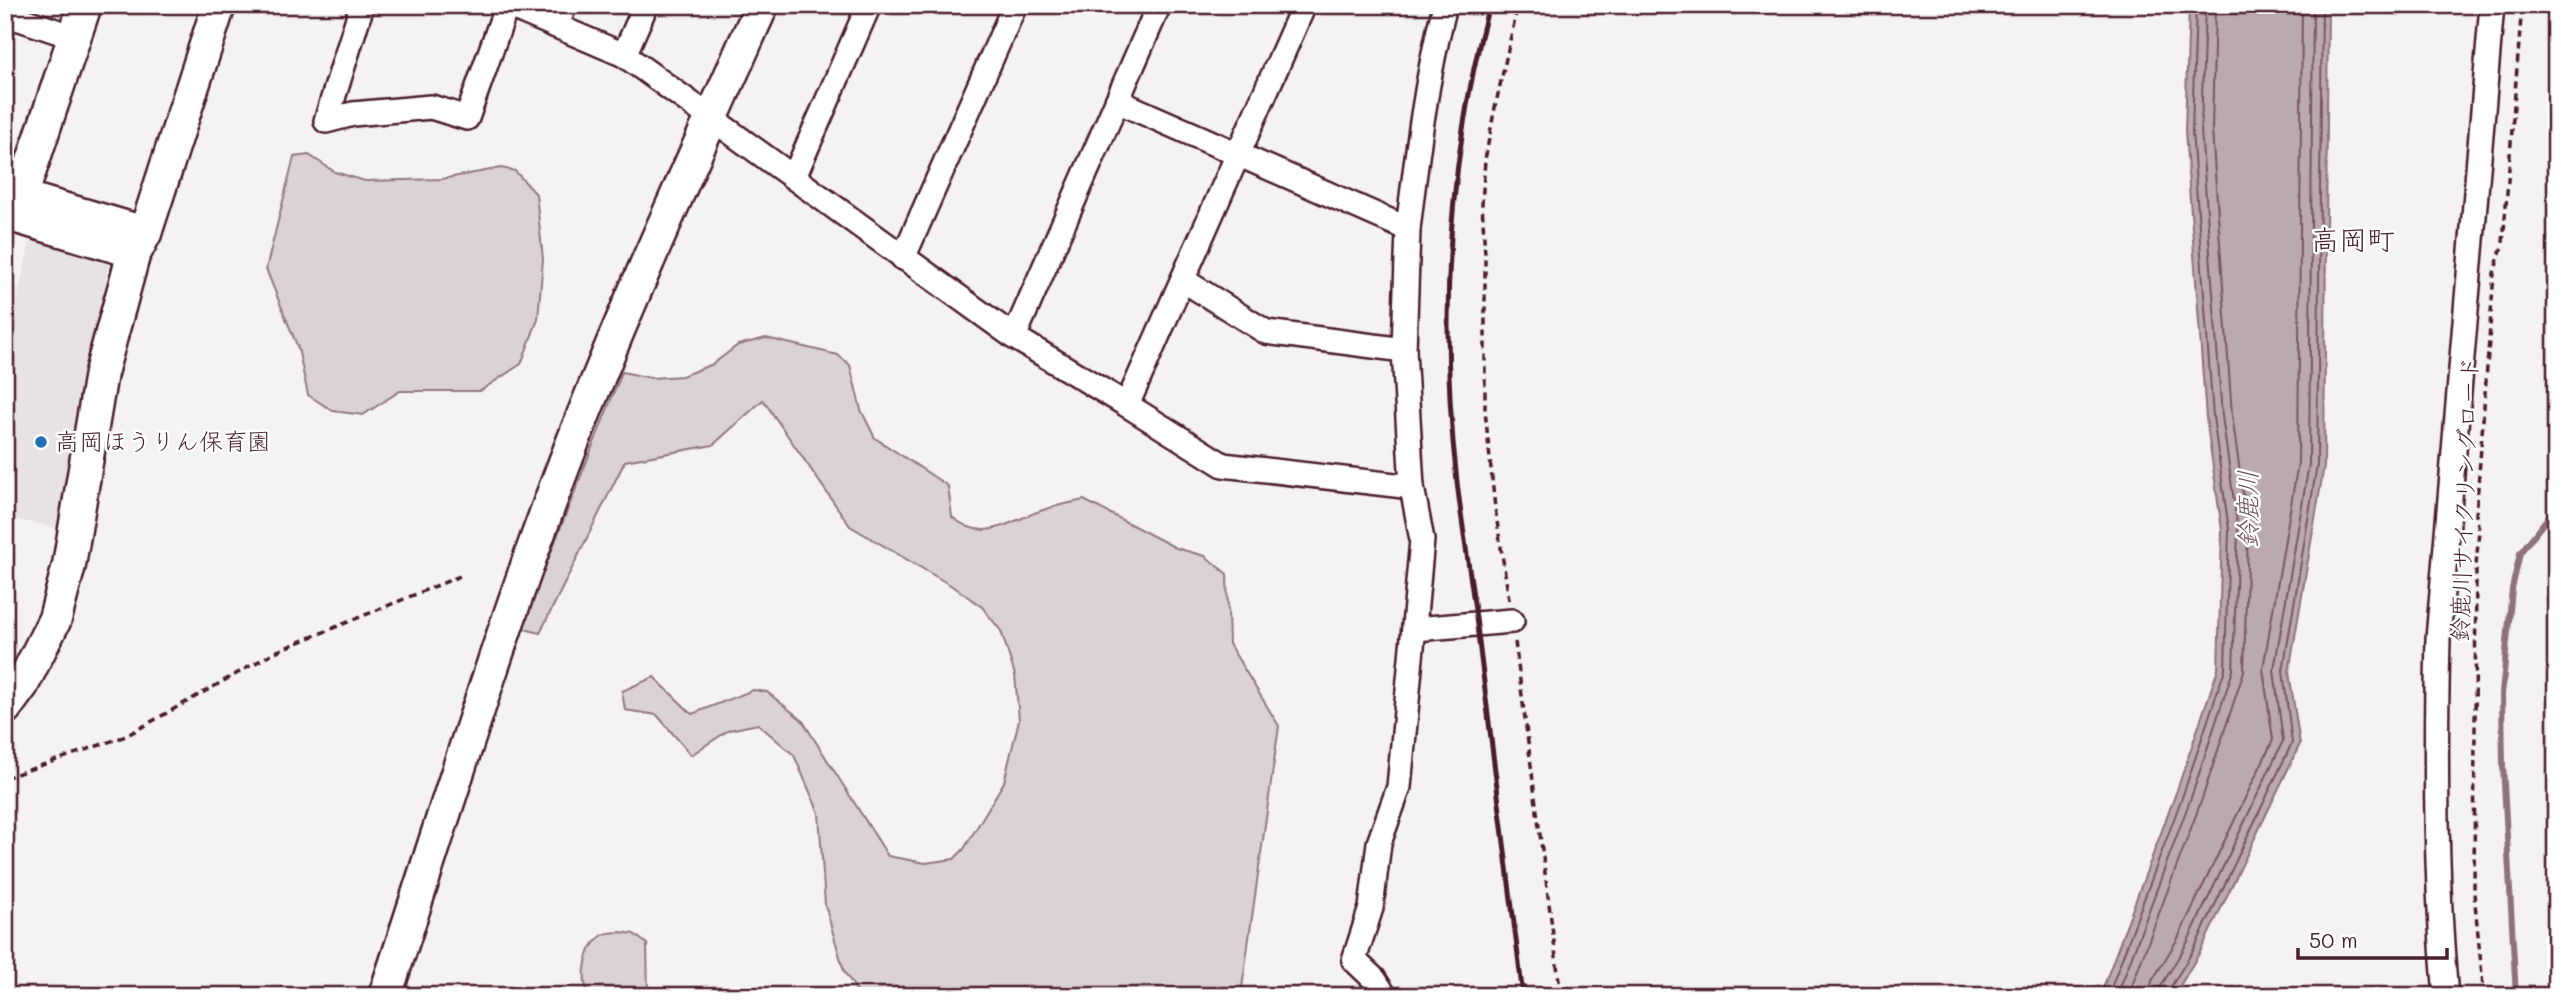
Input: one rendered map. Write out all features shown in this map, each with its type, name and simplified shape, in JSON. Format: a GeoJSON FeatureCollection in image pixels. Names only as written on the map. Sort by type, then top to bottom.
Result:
{"type":"FeatureCollection","features":[{"type":"Feature","properties":{"kind":"street"},"geometry":{"type":"LineString","coordinates":[[85,5],[10,202],[139,245]]}},
{"type":"Feature","properties":{"kind":"street"},"geometry":{"type":"LineString","coordinates":[[5,708],[22,685],[55,619],[69,565],[101,373],[139,245],[219,5]]}},
{"type":"Feature","properties":{"kind":"street"},"geometry":{"type":"LineString","coordinates":[[362,5],[326,121],[353,114],[430,107],[467,118],[507,5],[561,15],[624,55],[1014,337],[1223,465],[1412,487]]}},
{"type":"Feature","properties":{"kind":"street"},"geometry":{"type":"LineString","coordinates":[[624,55],[646,5]]}},
{"type":"Feature","properties":{"kind":"street"},"geometry":{"type":"LineString","coordinates":[[385,996],[533,548],[579,425],[634,293],[762,5]]}},
{"type":"Feature","properties":{"kind":"street"},"geometry":{"type":"LineString","coordinates":[[794,177],[869,5]]}},
{"type":"Feature","properties":{"kind":"street"},"geometry":{"type":"LineString","coordinates":[[904,258],[1015,5]]}},
{"type":"Feature","properties":{"kind":"street"},"geometry":{"type":"LineString","coordinates":[[1014,337],[1159,5]]}},
{"type":"Feature","properties":{"kind":"street"},"geometry":{"type":"LineString","coordinates":[[1127,405],[1304,5]]}},
{"type":"Feature","properties":{"kind":"street"},"geometry":{"type":"LineString","coordinates":[[1385,996],[1374,979],[1354,960],[1371,908],[1379,843],[1399,787],[1415,629],[1413,612],[1422,540],[1412,487],[1404,350],[1408,229],[1420,127],[1433,52],[1445,5]]}},
{"type":"Feature","properties":{"kind":"street"},"geometry":{"type":"LineString","coordinates":[[2446,996],[2439,854],[2436,715],[2438,639],[2492,5]]}},
{"type":"Feature","properties":{"kind":"street"},"geometry":{"type":"LineString","coordinates":[[5,14],[74,37]]}},
{"type":"Feature","properties":{"kind":"street"},"geometry":{"type":"LineString","coordinates":[[1117,101],[1408,229]]}},
{"type":"Feature","properties":{"kind":"street"},"geometry":{"type":"LineString","coordinates":[[1183,279],[1266,332],[1404,350]]}},
{"type":"Feature","properties":{"kind":"street"},"geometry":{"type":"LineString","coordinates":[[1415,629],[1513,621]]}},
{"type":"Feature","properties":{"kind":"path"},"geometry":{"type":"LineString","coordinates":[[1518,5],[1485,160],[1482,204],[1485,254],[1485,410],[1495,508],[1513,621],[1561,996]]}},
{"type":"Feature","properties":{"kind":"path","name":"鈴鹿川サイクリングロード"},"geometry":{"type":"LineString","coordinates":[[2484,996],[2474,893],[2476,566],[2479,530],[2476,514],[2494,273],[2503,243],[2522,5]]}},
{"type":"Feature","properties":{"kind":"path"},"geometry":{"type":"LineString","coordinates":[[5,778],[127,736],[275,652],[460,576]]}},
{"type":"Feature","properties":{"kind":"shaded area"},"geometry":{"type":"Polygon","coordinates":[[[309,155],[335,172],[365,181],[442,179],[501,168],[515,171],[536,194],[543,259],[538,319],[521,364],[480,391],[400,391],[363,415],[333,411],[308,395],[298,348],[266,269],[294,157],[309,155]]]}},
{"type":"Feature","properties":{"kind":"shaded area","name":"高岡ほうりん保育園"},"geometry":{"type":"Polygon","coordinates":[[[32,232],[110,256],[61,529],[5,517],[5,314],[14,315],[32,232]]]}},
{"type":"Feature","properties":{"kind":"shaded area"},"geometry":{"type":"Polygon","coordinates":[[[766,338],[838,355],[850,365],[861,410],[875,438],[948,486],[952,517],[964,525],[975,529],[996,528],[1045,509],[1084,500],[1176,548],[1205,556],[1227,574],[1229,644],[1279,726],[1241,995],[860,996],[844,971],[825,905],[819,813],[794,755],[758,724],[729,730],[691,755],[657,715],[625,710],[622,691],[654,677],[692,714],[753,690],[767,692],[802,720],[888,856],[925,863],[954,859],[964,849],[1004,782],[1019,720],[1015,675],[1001,631],[982,607],[957,589],[850,526],[763,400],[713,445],[625,461],[540,633],[521,628],[622,372],[651,378],[682,376],[713,364],[738,345],[766,338]]]}},
{"type":"Feature","properties":{"kind":"shaded area"},"geometry":{"type":"Polygon","coordinates":[[[620,932],[634,934],[647,944],[648,996],[589,996],[585,980],[588,954],[603,935],[620,932]]]}},
{"type":"Feature","properties":{"kind":"water","name":"鈴鹿川"},"geometry":{"type":"Polygon","coordinates":[[[2189,5],[2328,5],[2324,466],[2289,672],[2300,744],[2200,952],[2174,996],[2100,996],[2177,790],[2218,669],[2222,530],[2206,418],[2185,131],[2189,5]]]}},
{"type":"Feature","properties":{"kind":"waterway"},"geometry":{"type":"LineString","coordinates":[[2516,996],[2503,766],[2502,694],[2512,589],[2520,553],[2556,507]]}},
{"type":"Feature","properties":{"kind":"railway"},"geometry":{"type":"LineString","coordinates":[[1489,5],[1475,63],[1456,182],[1448,302],[1449,362],[1457,482],[1523,996]]}},
{"type":"Feature","properties":{"kind":"place","name":"高岡ほうりん保育園"},"geometry":{"type":"Point","coordinates":[41,442]}},
{"type":"Feature","properties":{"kind":"district","name":"高岡町"},"geometry":{"type":"Point","coordinates":[2353,240]}}]}
